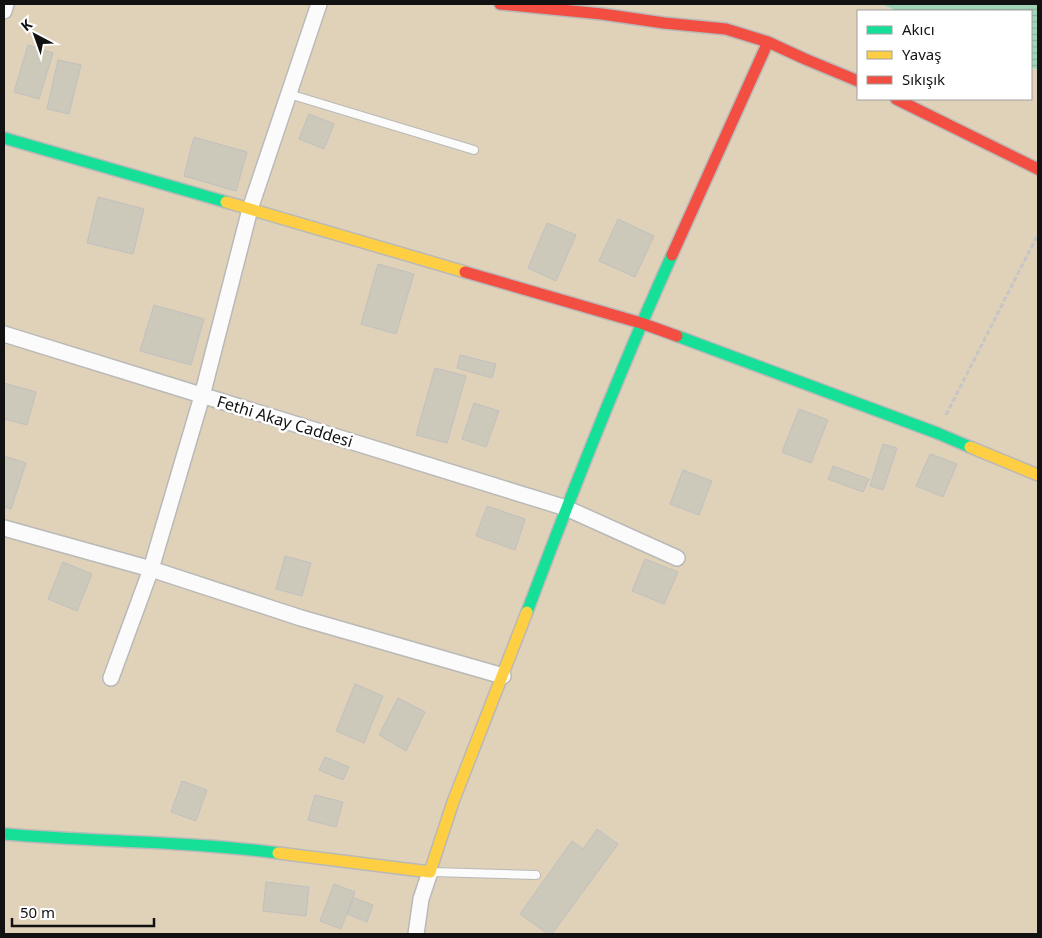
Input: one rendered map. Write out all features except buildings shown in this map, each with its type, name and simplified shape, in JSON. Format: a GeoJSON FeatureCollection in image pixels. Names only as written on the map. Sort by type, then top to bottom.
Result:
{"type":"FeatureCollection","features":[{"type":"Feature","properties":{"kind":"street"},"geometry":{"type":"LineString","coordinates":[[4,11],[6,4]]}},
{"type":"Feature","properties":{"kind":"street"},"geometry":{"type":"LineString","coordinates":[[111,678],[151,568],[202,396],[250,209],[319,4]]}},
{"type":"Feature","properties":{"kind":"street"},"geometry":{"type":"LineString","coordinates":[[500,4],[726,29],[768,42],[857,81]]}},
{"type":"Feature","properties":{"kind":"street"},"geometry":{"type":"LineString","coordinates":[[416,934],[421,899],[453,802],[566,508],[641,323],[768,42]]}},
{"type":"Feature","properties":{"kind":"street"},"geometry":{"type":"LineString","coordinates":[[898,100],[1038,169]]}},
{"type":"Feature","properties":{"kind":"street"},"geometry":{"type":"LineString","coordinates":[[4,138],[641,323],[937,433],[1038,475]]}},
{"type":"Feature","properties":{"kind":"street","name":"Fethi Akay Caddesi"},"geometry":{"type":"LineString","coordinates":[[4,334],[566,508],[677,558]]}},
{"type":"Feature","properties":{"kind":"street"},"geometry":{"type":"LineString","coordinates":[[4,528],[151,568],[301,618],[503,676]]}},
{"type":"Feature","properties":{"kind":"street"},"geometry":{"type":"LineString","coordinates":[[4,834],[239,848],[430,872]]}},
{"type":"Feature","properties":{"kind":"lane"},"geometry":{"type":"LineString","coordinates":[[289,94],[474,150]]}},
{"type":"Feature","properties":{"kind":"lane"},"geometry":{"type":"LineString","coordinates":[[430,872],[536,875]]}},
{"type":"Feature","properties":{"kind":"path"},"geometry":{"type":"LineString","coordinates":[[937,433],[1038,234]]}},
{"type":"Feature","properties":{"kind":"shaded area"},"geometry":{"type":"Polygon","coordinates":[[[4,4],[881,4],[895,10],[857,10],[857,100],[1032,100],[1032,67],[1038,70],[1038,934],[4,934],[4,4]]]}},
{"type":"Feature","properties":{"kind":"shaded area"},"geometry":{"type":"Polygon","coordinates":[[[881,4],[1038,4],[1038,70],[1032,67],[1032,10],[895,10],[881,4]]]}},
{"type":"Feature","properties":{"kind":"traffic: fast"},"geometry":{"type":"LineString","coordinates":[[4,138],[226,202]]}},
{"type":"Feature","properties":{"kind":"traffic: fast"},"geometry":{"type":"LineString","coordinates":[[527,612],[596,432],[672,255]]}},
{"type":"Feature","properties":{"kind":"traffic: fast"},"geometry":{"type":"LineString","coordinates":[[677,336],[970,447]]}},
{"type":"Feature","properties":{"kind":"traffic: fast"},"geometry":{"type":"LineString","coordinates":[[4,834],[210,846],[278,853]]}},
{"type":"Feature","properties":{"kind":"traffic: slow"},"geometry":{"type":"LineString","coordinates":[[226,202],[465,272]]}},
{"type":"Feature","properties":{"kind":"traffic: slow"},"geometry":{"type":"LineString","coordinates":[[970,447],[1038,475]]}},
{"type":"Feature","properties":{"kind":"traffic: slow"},"geometry":{"type":"LineString","coordinates":[[278,853],[430,872],[453,802],[527,612]]}},
{"type":"Feature","properties":{"kind":"traffic: jam"},"geometry":{"type":"LineString","coordinates":[[500,4],[726,29],[768,42],[857,81]]}},
{"type":"Feature","properties":{"kind":"traffic: jam"},"geometry":{"type":"LineString","coordinates":[[672,255],[768,42]]}},
{"type":"Feature","properties":{"kind":"traffic: jam"},"geometry":{"type":"LineString","coordinates":[[898,100],[1038,169]]}},
{"type":"Feature","properties":{"kind":"traffic: jam"},"geometry":{"type":"LineString","coordinates":[[465,272],[641,323],[677,336]]}}]}
